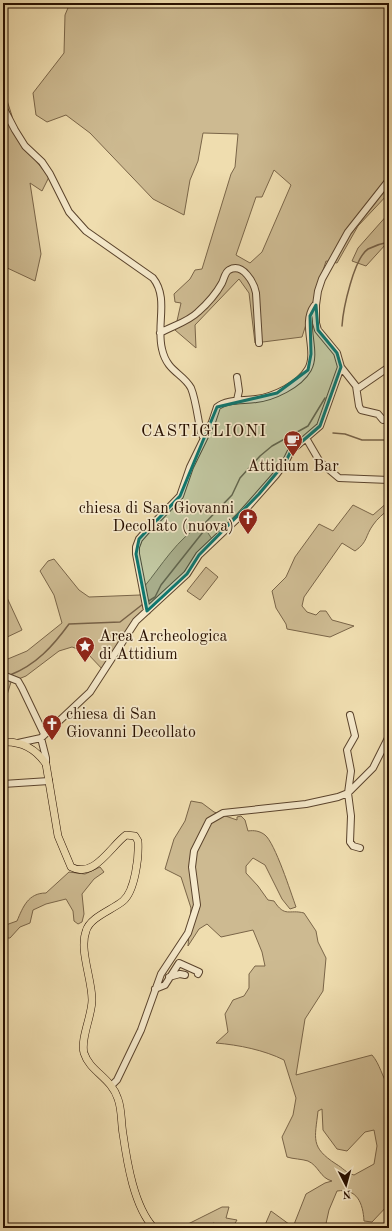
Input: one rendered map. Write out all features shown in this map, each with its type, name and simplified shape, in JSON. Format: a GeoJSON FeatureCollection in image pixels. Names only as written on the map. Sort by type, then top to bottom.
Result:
{"type":"FeatureCollection","features":[{"type":"Feature","properties":{"kind":"main road"},"geometry":{"type":"LineString","coordinates":[[3,742],[18,743],[33,750],[46,764],[58,836],[71,868],[77,871],[92,867],[126,835],[135,836],[138,841],[132,886],[129,895],[123,901],[93,921],[86,929],[84,939],[92,997],[92,1010],[83,1044],[84,1053],[89,1063],[112,1085],[118,1098],[126,1156],[143,1214],[154,1228]]}},
{"type":"Feature","properties":{"kind":"street"},"geometry":{"type":"LineString","coordinates":[[3,107],[25,146],[42,162],[50,174],[69,212],[76,222],[86,231],[153,278],[159,286],[162,297],[160,333],[165,360],[170,368],[191,390],[203,437]]}},
{"type":"Feature","properties":{"kind":"street"},"geometry":{"type":"LineString","coordinates":[[389,180],[348,232],[322,278],[316,304],[316,323],[318,330],[337,353],[341,367],[354,382],[357,389],[359,406],[361,410],[378,414],[383,420],[389,418]]}},
{"type":"Feature","properties":{"kind":"street"},"geometry":{"type":"LineString","coordinates":[[160,333],[198,313],[217,291],[227,272],[235,268],[241,270],[249,276],[254,286],[256,293],[259,343]]}},
{"type":"Feature","properties":{"kind":"street"},"geometry":{"type":"LineString","coordinates":[[147,610],[136,554],[139,539],[180,496],[190,467],[203,437],[212,422],[217,407],[237,400],[254,400],[277,393],[302,377],[310,365],[310,316],[316,304]]}},
{"type":"Feature","properties":{"kind":"street"},"geometry":{"type":"LineString","coordinates":[[33,750],[41,738],[90,692],[136,621],[187,574],[199,555],[259,494],[285,464],[291,451],[320,426],[341,367]]}},
{"type":"Feature","properties":{"kind":"street"},"geometry":{"type":"LineString","coordinates":[[357,389],[389,368]]}},
{"type":"Feature","properties":{"kind":"street"},"geometry":{"type":"LineString","coordinates":[[237,377],[239,391],[237,400]]}},
{"type":"Feature","properties":{"kind":"street"},"geometry":{"type":"LineString","coordinates":[[306,438],[320,462],[338,478],[389,480]]}},
{"type":"Feature","properties":{"kind":"street"},"geometry":{"type":"LineString","coordinates":[[3,675],[18,682],[22,688],[41,738],[46,764]]}},
{"type":"Feature","properties":{"kind":"street"},"geometry":{"type":"LineString","coordinates":[[350,715],[355,736],[347,750],[351,771],[348,792],[351,816],[350,842],[353,846],[360,848]]}},
{"type":"Feature","properties":{"kind":"street"},"geometry":{"type":"LineString","coordinates":[[112,1085],[117,1080],[141,1030],[161,974],[188,933],[198,905],[192,867],[194,851],[209,821],[223,813],[306,804],[338,797],[348,792],[373,768],[389,736]]}},
{"type":"Feature","properties":{"kind":"street"},"geometry":{"type":"LineString","coordinates":[[18,743],[41,738]]}},
{"type":"Feature","properties":{"kind":"street"},"geometry":{"type":"LineString","coordinates":[[3,784],[49,781]]}},
{"type":"Feature","properties":{"kind":"street"},"geometry":{"type":"LineString","coordinates":[[155,989],[165,985],[179,963],[199,972],[198,974]]}},
{"type":"Feature","properties":{"kind":"street"},"geometry":{"type":"LineString","coordinates":[[170,977],[180,974],[185,975]]}},
{"type":"Feature","properties":{"kind":"highlighted area"},"geometry":{"type":"Polygon","coordinates":[[[316,305],[318,330],[337,353],[341,367],[320,426],[291,451],[285,463],[259,494],[199,555],[187,574],[147,611],[136,554],[139,539],[180,496],[217,407],[277,393],[308,370],[311,354],[310,316],[316,305]]]}},
{"type":"Feature","properties":{"kind":"shaded area"},"geometry":{"type":"Polygon","coordinates":[[[70,3],[389,3],[389,193],[358,226],[337,263],[326,261],[302,337],[255,343],[249,293],[239,279],[195,325],[196,348],[175,330],[181,303],[175,302],[174,294],[190,279],[195,270],[202,269],[231,174],[235,167],[238,134],[203,133],[198,161],[190,180],[184,215],[153,199],[90,133],[66,115],[47,122],[36,115],[33,93],[64,53],[65,15],[70,3]],[[274,170],[262,197],[256,197],[236,255],[250,263],[262,252],[291,185],[274,170]]]}},
{"type":"Feature","properties":{"kind":"shaded area"},"geometry":{"type":"Polygon","coordinates":[[[3,88],[12,116],[11,127],[22,144],[49,177],[42,191],[30,183],[41,254],[35,281],[3,266],[3,88]]]}},
{"type":"Feature","properties":{"kind":"shaded area"},"geometry":{"type":"Polygon","coordinates":[[[389,213],[389,247],[386,244],[366,266],[352,261],[358,248],[389,213]]]}},
{"type":"Feature","properties":{"kind":"shaded area"},"geometry":{"type":"Polygon","coordinates":[[[389,501],[389,509],[370,529],[362,545],[355,551],[342,543],[304,597],[302,606],[307,612],[316,615],[320,611],[326,611],[332,620],[354,626],[330,637],[287,629],[286,624],[276,608],[272,591],[286,577],[295,557],[319,524],[333,531],[353,505],[373,515],[389,501]]]}},
{"type":"Feature","properties":{"kind":"shaded area"},"geometry":{"type":"Polygon","coordinates":[[[202,524],[212,539],[172,586],[137,623],[105,672],[86,652],[72,647],[59,651],[26,676],[11,682],[7,695],[3,695],[3,661],[27,651],[62,623],[54,595],[40,571],[48,561],[54,559],[79,590],[89,597],[140,595],[144,587],[177,545],[202,524]]]}},
{"type":"Feature","properties":{"kind":"shaded area"},"geometry":{"type":"Polygon","coordinates":[[[206,567],[218,577],[200,600],[187,591],[206,567]]]}},
{"type":"Feature","properties":{"kind":"shaded area"},"geometry":{"type":"Polygon","coordinates":[[[3,589],[22,630],[3,639],[3,589]]]}},
{"type":"Feature","properties":{"kind":"shaded area"},"geometry":{"type":"Polygon","coordinates":[[[191,801],[202,803],[214,812],[237,820],[237,817],[241,816],[245,820],[248,831],[257,831],[265,835],[278,858],[296,907],[290,909],[282,899],[265,865],[253,858],[246,866],[246,873],[268,900],[274,901],[284,911],[304,913],[316,931],[318,942],[326,958],[323,991],[305,1019],[296,1075],[372,1055],[389,1087],[389,1204],[372,1222],[364,1221],[362,1208],[358,1198],[354,1194],[350,1192],[337,1191],[329,1210],[325,1228],[257,1228],[258,1225],[265,1225],[271,1211],[293,1227],[306,1194],[325,1183],[332,1181],[325,1177],[312,1163],[287,1157],[282,1137],[293,1115],[296,1098],[284,1060],[251,1048],[216,1043],[228,1032],[225,1014],[233,1000],[244,996],[249,988],[249,974],[255,966],[265,966],[262,952],[253,930],[221,937],[207,924],[199,929],[188,946],[191,908],[181,877],[165,869],[174,839],[185,821],[191,801]],[[322,1109],[318,1111],[316,1142],[318,1147],[328,1158],[347,1172],[354,1175],[374,1164],[377,1146],[374,1130],[365,1132],[347,1151],[337,1149],[323,1130],[322,1109]]]}},
{"type":"Feature","properties":{"kind":"shaded area"},"geometry":{"type":"Polygon","coordinates":[[[100,867],[104,872],[94,879],[82,894],[84,914],[82,922],[78,924],[74,921],[73,911],[66,899],[46,904],[33,910],[30,923],[20,927],[10,938],[3,938],[3,926],[17,921],[24,906],[30,898],[35,895],[46,893],[69,872],[85,874],[100,867]]]}},
{"type":"Feature","properties":{"kind":"shaded area"},"geometry":{"type":"Polygon","coordinates":[[[222,1207],[229,1207],[226,1218],[237,1220],[232,1228],[213,1223],[209,1228],[180,1228],[222,1207]]]}},
{"type":"Feature","properties":{"kind":"waterway"},"geometry":{"type":"LineString","coordinates":[[342,326],[350,284],[358,262],[368,249],[389,242]]}},
{"type":"Feature","properties":{"kind":"waterway"},"geometry":{"type":"LineString","coordinates":[[147,602],[155,597],[161,585],[206,528],[205,523],[232,495],[240,478],[260,456],[272,446],[308,426],[325,398]]}},
{"type":"Feature","properties":{"kind":"waterway"},"geometry":{"type":"LineString","coordinates":[[333,433],[345,434],[362,440],[389,440]]}},
{"type":"Feature","properties":{"kind":"waterway"},"geometry":{"type":"LineString","coordinates":[[10,675],[28,666],[43,654],[57,640],[69,624],[120,622],[143,604]]}},
{"type":"Feature","properties":{"kind":"place","name":"Attidium Bar"},"geometry":{"type":"Point","coordinates":[293,457]}},
{"type":"Feature","properties":{"kind":"place","name":"chiesa di San Giovanni Decollato (nuova)"},"geometry":{"type":"Point","coordinates":[248,535]}},
{"type":"Feature","properties":{"kind":"place","name":"Area Archeologica di Attidium"},"geometry":{"type":"Point","coordinates":[85,663]}},
{"type":"Feature","properties":{"kind":"place","name":"chiesa di San Giovanni Decollato"},"geometry":{"type":"Point","coordinates":[52,741]}},
{"type":"Feature","properties":{"kind":"district","name":"CASTIGLIONI"},"geometry":{"type":"Point","coordinates":[204,431]}}]}
